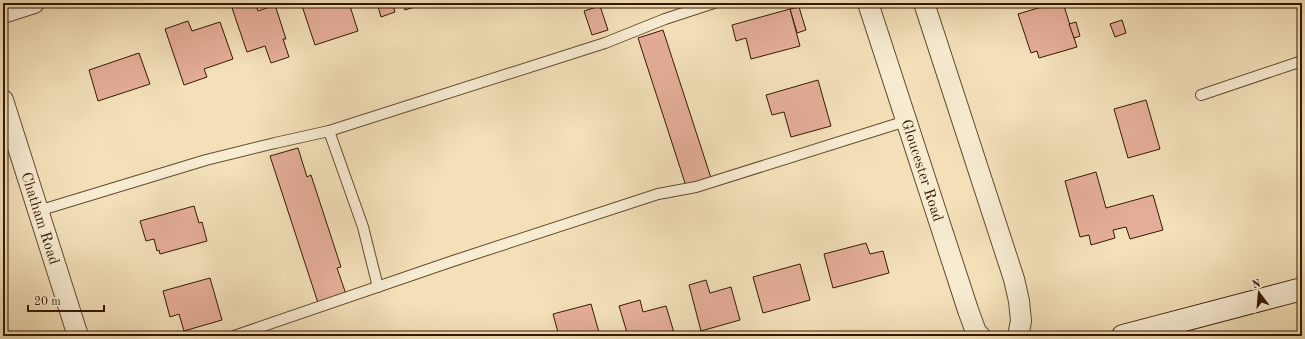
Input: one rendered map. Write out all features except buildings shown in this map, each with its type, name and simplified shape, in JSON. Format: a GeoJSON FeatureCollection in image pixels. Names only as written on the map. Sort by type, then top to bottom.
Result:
{"type":"FeatureCollection","features":[{"type":"Feature","properties":{"kind":"street"},"geometry":{"type":"LineString","coordinates":[[3,13],[34,3]]}},
{"type":"Feature","properties":{"kind":"street","name":"Gloucester Road"},"geometry":{"type":"LineString","coordinates":[[868,3],[968,310],[976,332],[980,336]]}},
{"type":"Feature","properties":{"kind":"street"},"geometry":{"type":"LineString","coordinates":[[924,3],[1014,279],[1019,301],[1021,321],[1018,336]]}},
{"type":"Feature","properties":{"kind":"street","name":"Chatham Road"},"geometry":{"type":"LineString","coordinates":[[3,100],[78,336]]}},
{"type":"Feature","properties":{"kind":"street"},"geometry":{"type":"LineString","coordinates":[[1123,336],[1302,289]]}},
{"type":"Feature","properties":{"kind":"lane"},"geometry":{"type":"LineString","coordinates":[[38,211],[206,160],[329,131],[605,43],[714,3]]}},
{"type":"Feature","properties":{"kind":"lane"},"geometry":{"type":"LineString","coordinates":[[1201,95],[1302,62]]}},
{"type":"Feature","properties":{"kind":"lane"},"geometry":{"type":"LineString","coordinates":[[234,336],[658,194],[696,187],[906,121]]}},
{"type":"Feature","properties":{"kind":"lane"},"geometry":{"type":"LineString","coordinates":[[329,131],[363,227],[378,287]]}}]}
